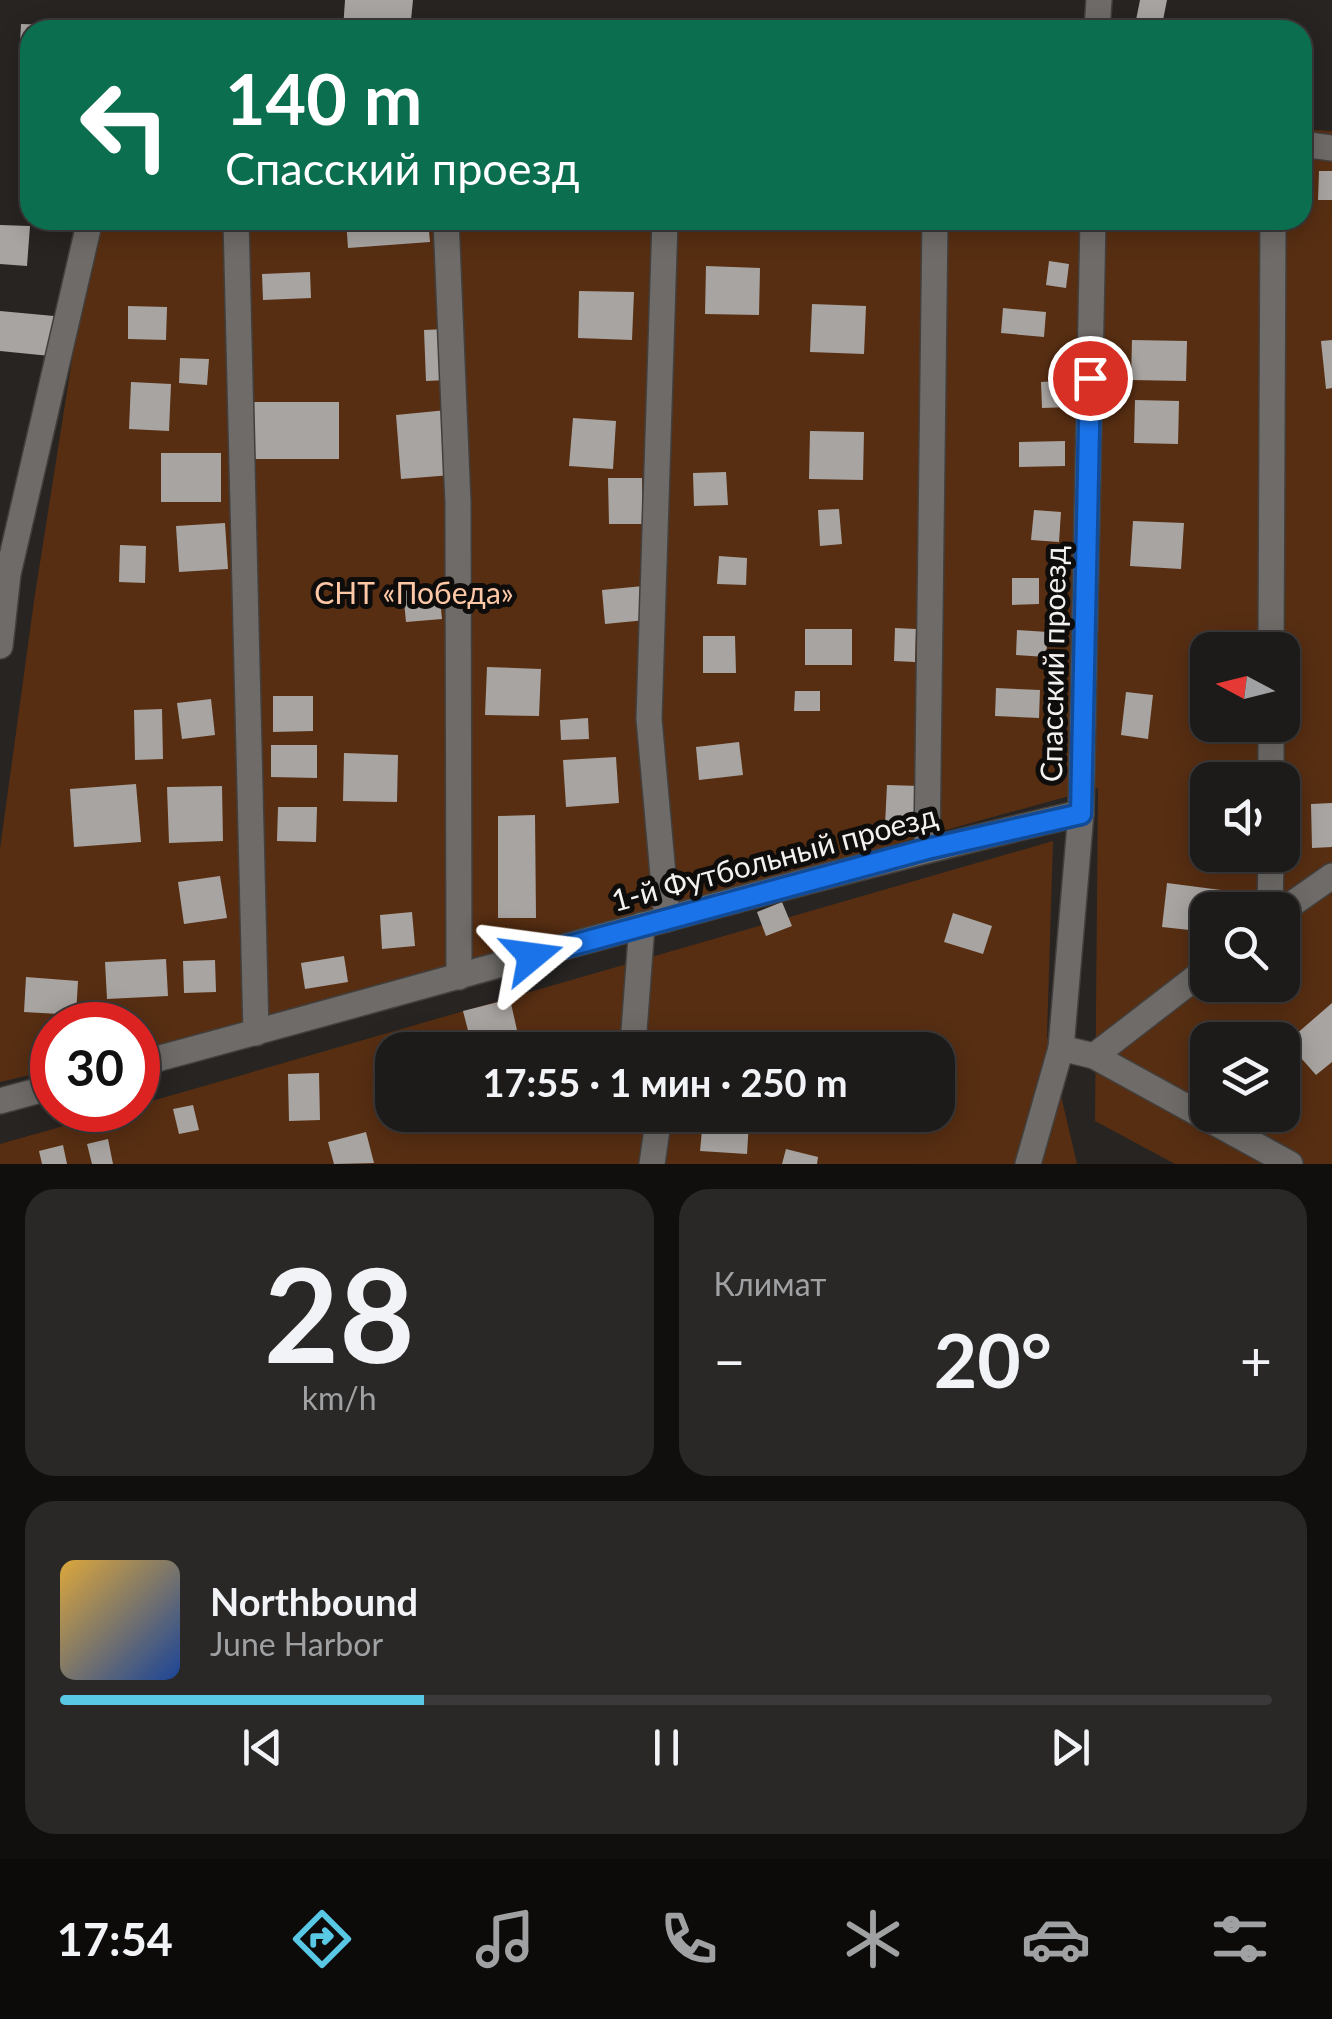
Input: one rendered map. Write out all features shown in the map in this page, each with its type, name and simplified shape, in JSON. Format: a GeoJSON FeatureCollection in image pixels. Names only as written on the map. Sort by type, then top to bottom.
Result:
{"type":"FeatureCollection","features":[{"type":"Feature","properties":{"kind":"street"},"geometry":{"type":"LineString","coordinates":[[0,646],[8,574],[88,230]]}},
{"type":"Feature","properties":{"kind":"street"},"geometry":{"type":"LineString","coordinates":[[236,230],[256,1033]]}},
{"type":"Feature","properties":{"kind":"street"},"geometry":{"type":"LineString","coordinates":[[446,230],[458,503],[459,977]]}},
{"type":"Feature","properties":{"kind":"street"},"geometry":{"type":"LineString","coordinates":[[634,1032],[654,922],[648,719],[666,230]]}},
{"type":"Feature","properties":{"kind":"street"},"geometry":{"type":"LineString","coordinates":[[927,849],[935,230]]}},
{"type":"Feature","properties":{"kind":"street","name":"Спасский проезд"},"geometry":{"type":"LineString","coordinates":[[1028,1164],[1061,1048],[1081,814],[1093,230]]}},
{"type":"Feature","properties":{"kind":"street"},"geometry":{"type":"LineString","coordinates":[[1271,632],[1272,230]]}},
{"type":"Feature","properties":{"kind":"street","name":"1-й Футбольный проезд"},"geometry":{"type":"LineString","coordinates":[[160,1058],[927,849],[1081,814]]}},
{"type":"Feature","properties":{"kind":"street"},"geometry":{"type":"LineString","coordinates":[[1300,898],[1332,876]]}},
{"type":"Feature","properties":{"kind":"street"},"geometry":{"type":"LineString","coordinates":[[1094,1056],[1190,982]]}},
{"type":"Feature","properties":{"kind":"street"},"geometry":{"type":"LineString","coordinates":[[1061,1048],[1094,1056],[1290,1164]]}},
{"type":"Feature","properties":{"kind":"street"},"geometry":{"type":"LineString","coordinates":[[0,1101],[30,1093]]}},
{"type":"Feature","properties":{"kind":"street"},"geometry":{"type":"LineString","coordinates":[[652,1164],[657,1132]]}},
{"type":"Feature","properties":{"kind":"green space","name":"СНТ «Победа»"},"geometry":{"type":"Polygon","coordinates":[[[1312,130],[1332,131],[1332,1164],[1175,1164],[1095,1121],[1098,788],[160,1045],[160,1002],[30,1002],[30,1075],[0,1082],[0,849],[92,230],[1312,230],[1312,130]]]}},
{"type":"Feature","properties":{"kind":"green space"},"geometry":{"type":"Polygon","coordinates":[[[1053,841],[1047,1036],[1077,1164],[0,1164],[0,1144],[42,1132],[160,1132],[160,1099],[375,1037],[375,1132],[955,1132],[955,1032],[391,1032],[1053,841]]]}},
{"type":"Feature","properties":{"kind":"building"},"geometry":{"type":"Polygon","coordinates":[[[345,0],[413,0],[411,20],[344,20],[345,0]]]}},
{"type":"Feature","properties":{"kind":"building"},"geometry":{"type":"Polygon","coordinates":[[[1140,0],[1167,0],[1163,20],[1136,20],[1140,0]]]}},
{"type":"Feature","properties":{"kind":"building"},"geometry":{"type":"Polygon","coordinates":[[[1319,171],[1332,171],[1332,200],[1318,200],[1319,171]]]}},
{"type":"Feature","properties":{"kind":"building"},"geometry":{"type":"Polygon","coordinates":[[[0,225],[30,230],[27,266],[0,264],[0,225]]]}},
{"type":"Feature","properties":{"kind":"building"},"geometry":{"type":"Polygon","coordinates":[[[347,230],[429,230],[430,242],[348,248],[347,230]]]}},
{"type":"Feature","properties":{"kind":"building"},"geometry":{"type":"Polygon","coordinates":[[[1049,261],[1069,264],[1066,288],[1046,285],[1049,261]]]}},
{"type":"Feature","properties":{"kind":"building"},"geometry":{"type":"Polygon","coordinates":[[[706,266],[760,268],[759,315],[705,314],[706,266]]]}},
{"type":"Feature","properties":{"kind":"building"},"geometry":{"type":"Polygon","coordinates":[[[310,272],[311,298],[263,300],[262,274],[310,272]]]}},
{"type":"Feature","properties":{"kind":"building"},"geometry":{"type":"Polygon","coordinates":[[[579,291],[634,292],[632,340],[578,338],[579,291]]]}},
{"type":"Feature","properties":{"kind":"building"},"geometry":{"type":"Polygon","coordinates":[[[812,304],[866,306],[864,354],[810,352],[812,304]]]}},
{"type":"Feature","properties":{"kind":"building"},"geometry":{"type":"Polygon","coordinates":[[[128,306],[167,307],[166,340],[128,339],[128,306]]]}},
{"type":"Feature","properties":{"kind":"building"},"geometry":{"type":"Polygon","coordinates":[[[1003,308],[1046,312],[1044,337],[1001,333],[1003,308]]]}},
{"type":"Feature","properties":{"kind":"building"},"geometry":{"type":"Polygon","coordinates":[[[0,311],[54,316],[50,356],[0,351],[0,311]]]}},
{"type":"Feature","properties":{"kind":"building"},"geometry":{"type":"Polygon","coordinates":[[[445,329],[448,380],[426,381],[424,330],[445,329]]]}},
{"type":"Feature","properties":{"kind":"building"},"geometry":{"type":"Polygon","coordinates":[[[1132,340],[1187,341],[1186,381],[1131,380],[1132,340]]]}},
{"type":"Feature","properties":{"kind":"building"},"geometry":{"type":"Polygon","coordinates":[[[1332,340],[1332,388],[1326,389],[1321,341],[1332,340]]]}},
{"type":"Feature","properties":{"kind":"building"},"geometry":{"type":"Polygon","coordinates":[[[180,358],[209,359],[207,385],[179,383],[180,358]]]}},
{"type":"Feature","properties":{"kind":"building"},"geometry":{"type":"Polygon","coordinates":[[[1070,380],[1071,407],[1042,408],[1041,382],[1070,380]]]}},
{"type":"Feature","properties":{"kind":"building"},"geometry":{"type":"Polygon","coordinates":[[[131,382],[171,384],[169,431],[129,429],[131,382]]]}},
{"type":"Feature","properties":{"kind":"building"},"geometry":{"type":"Polygon","coordinates":[[[1135,400],[1179,401],[1178,444],[1134,443],[1135,400]]]}},
{"type":"Feature","properties":{"kind":"building"},"geometry":{"type":"Polygon","coordinates":[[[250,402],[339,402],[339,459],[251,459],[250,402]]]}},
{"type":"Feature","properties":{"kind":"building"},"geometry":{"type":"Polygon","coordinates":[[[447,410],[452,475],[401,479],[396,415],[447,410]]]}},
{"type":"Feature","properties":{"kind":"building"},"geometry":{"type":"Polygon","coordinates":[[[573,418],[616,421],[613,469],[569,466],[573,418]]]}},
{"type":"Feature","properties":{"kind":"building"},"geometry":{"type":"Polygon","coordinates":[[[810,431],[864,432],[863,480],[809,479],[810,431]]]}},
{"type":"Feature","properties":{"kind":"building"},"geometry":{"type":"Polygon","coordinates":[[[1065,441],[1065,466],[1019,467],[1019,442],[1065,441]]]}},
{"type":"Feature","properties":{"kind":"building"},"geometry":{"type":"Polygon","coordinates":[[[161,453],[221,453],[221,502],[161,502],[161,453]]]}},
{"type":"Feature","properties":{"kind":"building"},"geometry":{"type":"Polygon","coordinates":[[[726,472],[728,505],[694,506],[693,473],[726,472]]]}},
{"type":"Feature","properties":{"kind":"building"},"geometry":{"type":"Polygon","coordinates":[[[608,478],[642,478],[643,524],[609,524],[608,478]]]}},
{"type":"Feature","properties":{"kind":"building"},"geometry":{"type":"Polygon","coordinates":[[[839,509],[842,544],[820,546],[818,510],[839,509]]]}},
{"type":"Feature","properties":{"kind":"building"},"geometry":{"type":"Polygon","coordinates":[[[1034,510],[1061,512],[1059,542],[1031,540],[1034,510]]]}},
{"type":"Feature","properties":{"kind":"building"},"geometry":{"type":"Polygon","coordinates":[[[1133,521],[1184,523],[1181,569],[1130,566],[1133,521]]]}},
{"type":"Feature","properties":{"kind":"building"},"geometry":{"type":"Polygon","coordinates":[[[225,523],[228,569],[179,572],[176,526],[225,523]]]}},
{"type":"Feature","properties":{"kind":"building"},"geometry":{"type":"Polygon","coordinates":[[[120,545],[146,546],[145,583],[119,582],[120,545]]]}},
{"type":"Feature","properties":{"kind":"building"},"geometry":{"type":"Polygon","coordinates":[[[719,556],[747,558],[746,585],[717,584],[719,556]]]}},
{"type":"Feature","properties":{"kind":"building"},"geometry":{"type":"Polygon","coordinates":[[[1012,578],[1039,578],[1039,604],[1012,605],[1012,578]]]}},
{"type":"Feature","properties":{"kind":"building"},"geometry":{"type":"Polygon","coordinates":[[[643,586],[646,620],[605,624],[602,590],[643,586]]]}},
{"type":"Feature","properties":{"kind":"building"},"geometry":{"type":"Polygon","coordinates":[[[439,588],[442,619],[406,622],[403,591],[439,588]]]}},
{"type":"Feature","properties":{"kind":"building"},"geometry":{"type":"Polygon","coordinates":[[[895,628],[916,629],[915,662],[894,661],[895,628]]]}},
{"type":"Feature","properties":{"kind":"building"},"geometry":{"type":"Polygon","coordinates":[[[805,629],[852,629],[852,665],[805,665],[805,629]]]}},
{"type":"Feature","properties":{"kind":"building"},"geometry":{"type":"Polygon","coordinates":[[[1017,630],[1048,632],[1046,657],[1016,655],[1017,630]]]}},
{"type":"Feature","properties":{"kind":"building"},"geometry":{"type":"Polygon","coordinates":[[[703,636],[735,636],[736,673],[703,673],[703,636]]]}},
{"type":"Feature","properties":{"kind":"building"},"geometry":{"type":"Polygon","coordinates":[[[487,667],[541,669],[539,716],[485,715],[487,667]]]}},
{"type":"Feature","properties":{"kind":"building"},"geometry":{"type":"Polygon","coordinates":[[[996,688],[1040,690],[1039,718],[995,716],[996,688]]]}},
{"type":"Feature","properties":{"kind":"building"},"geometry":{"type":"Polygon","coordinates":[[[795,691],[820,691],[820,711],[794,711],[795,691]]]}},
{"type":"Feature","properties":{"kind":"building"},"geometry":{"type":"Polygon","coordinates":[[[1126,692],[1153,695],[1148,739],[1121,735],[1126,692]]]}},
{"type":"Feature","properties":{"kind":"building"},"geometry":{"type":"Polygon","coordinates":[[[273,696],[313,696],[313,731],[273,732],[273,696]]]}},
{"type":"Feature","properties":{"kind":"building"},"geometry":{"type":"Polygon","coordinates":[[[211,699],[215,735],[182,739],[177,703],[211,699]]]}},
{"type":"Feature","properties":{"kind":"building"},"geometry":{"type":"Polygon","coordinates":[[[162,709],[163,759],[135,760],[134,710],[162,709]]]}},
{"type":"Feature","properties":{"kind":"building"},"geometry":{"type":"Polygon","coordinates":[[[588,718],[589,739],[561,740],[560,720],[588,718]]]}},
{"type":"Feature","properties":{"kind":"building"},"geometry":{"type":"Polygon","coordinates":[[[739,742],[743,775],[699,780],[696,747],[739,742]]]}},
{"type":"Feature","properties":{"kind":"building"},"geometry":{"type":"Polygon","coordinates":[[[271,745],[317,745],[317,778],[271,777],[271,745]]]}},
{"type":"Feature","properties":{"kind":"building"},"geometry":{"type":"Polygon","coordinates":[[[344,753],[398,755],[397,802],[343,801],[344,753]]]}},
{"type":"Feature","properties":{"kind":"building"},"geometry":{"type":"Polygon","coordinates":[[[616,757],[619,803],[566,807],[563,760],[616,757]]]}},
{"type":"Feature","properties":{"kind":"building"},"geometry":{"type":"Polygon","coordinates":[[[136,784],[141,842],[74,847],[70,789],[136,784]]]}},
{"type":"Feature","properties":{"kind":"building"},"geometry":{"type":"Polygon","coordinates":[[[887,785],[920,786],[918,827],[885,825],[887,785]]]}},
{"type":"Feature","properties":{"kind":"building"},"geometry":{"type":"Polygon","coordinates":[[[222,786],[223,841],[169,843],[167,787],[222,786]]]}},
{"type":"Feature","properties":{"kind":"building"},"geometry":{"type":"Polygon","coordinates":[[[1332,803],[1332,847],[1312,848],[1311,804],[1332,803]]]}},
{"type":"Feature","properties":{"kind":"building"},"geometry":{"type":"Polygon","coordinates":[[[278,807],[317,807],[316,842],[277,841],[278,807]]]}},
{"type":"Feature","properties":{"kind":"building"},"geometry":{"type":"Polygon","coordinates":[[[535,815],[536,918],[498,918],[498,816],[535,815]]]}},
{"type":"Feature","properties":{"kind":"building"},"geometry":{"type":"Polygon","coordinates":[[[220,876],[227,918],[184,924],[178,882],[220,876]]]}},
{"type":"Feature","properties":{"kind":"building"},"geometry":{"type":"Polygon","coordinates":[[[1167,883],[1221,890],[1190,892],[1190,930],[1162,927],[1167,883]]]}},
{"type":"Feature","properties":{"kind":"building"},"geometry":{"type":"Polygon","coordinates":[[[782,902],[792,926],[766,936],[757,912],[782,902]]]}},
{"type":"Feature","properties":{"kind":"building"},"geometry":{"type":"Polygon","coordinates":[[[412,912],[415,946],[382,949],[380,915],[412,912]]]}},
{"type":"Feature","properties":{"kind":"building"},"geometry":{"type":"Polygon","coordinates":[[[953,913],[992,926],[983,954],[944,942],[953,913]]]}},
{"type":"Feature","properties":{"kind":"building"},"geometry":{"type":"Polygon","coordinates":[[[344,956],[348,982],[305,989],[301,963],[344,956]]]}},
{"type":"Feature","properties":{"kind":"building"},"geometry":{"type":"Polygon","coordinates":[[[166,959],[168,996],[107,999],[105,962],[166,959]]]}},
{"type":"Feature","properties":{"kind":"building"},"geometry":{"type":"Polygon","coordinates":[[[215,960],[216,992],[184,993],[183,961],[215,960]]]}},
{"type":"Feature","properties":{"kind":"building"},"geometry":{"type":"Polygon","coordinates":[[[26,977],[78,981],[77,1002],[30,1002],[30,1012],[24,1012],[26,977]]]}},
{"type":"Feature","properties":{"kind":"building"},"geometry":{"type":"Polygon","coordinates":[[[510,999],[517,1032],[468,1032],[463,1011],[510,999]]]}},
{"type":"Feature","properties":{"kind":"building"},"geometry":{"type":"Polygon","coordinates":[[[1332,1003],[1332,1062],[1316,1075],[1300,1057],[1300,1031],[1332,1003]]]}},
{"type":"Feature","properties":{"kind":"building"},"geometry":{"type":"Polygon","coordinates":[[[319,1073],[320,1120],[289,1121],[288,1074],[319,1073]]]}},
{"type":"Feature","properties":{"kind":"building"},"geometry":{"type":"Polygon","coordinates":[[[193,1105],[199,1130],[179,1134],[173,1109],[193,1105]]]}},
{"type":"Feature","properties":{"kind":"building"},"geometry":{"type":"Polygon","coordinates":[[[366,1132],[374,1163],[334,1164],[328,1142],[366,1132]]]}},
{"type":"Feature","properties":{"kind":"building"},"geometry":{"type":"Polygon","coordinates":[[[702,1132],[748,1132],[747,1154],[700,1151],[702,1132]]]}},
{"type":"Feature","properties":{"kind":"building"},"geometry":{"type":"Polygon","coordinates":[[[108,1139],[113,1164],[92,1164],[87,1144],[108,1139]]]}},
{"type":"Feature","properties":{"kind":"building"},"geometry":{"type":"Polygon","coordinates":[[[63,1145],[67,1164],[42,1164],[39,1151],[63,1145]]]}},
{"type":"Feature","properties":{"kind":"building"},"geometry":{"type":"Polygon","coordinates":[[[786,1149],[818,1157],[817,1164],[782,1164],[786,1149]]]}},
{"type":"Feature","properties":{"kind":"route"},"geometry":{"type":"LineString","coordinates":[[532,956],[927,849],[1081,814],[1090,378]]}}]}
